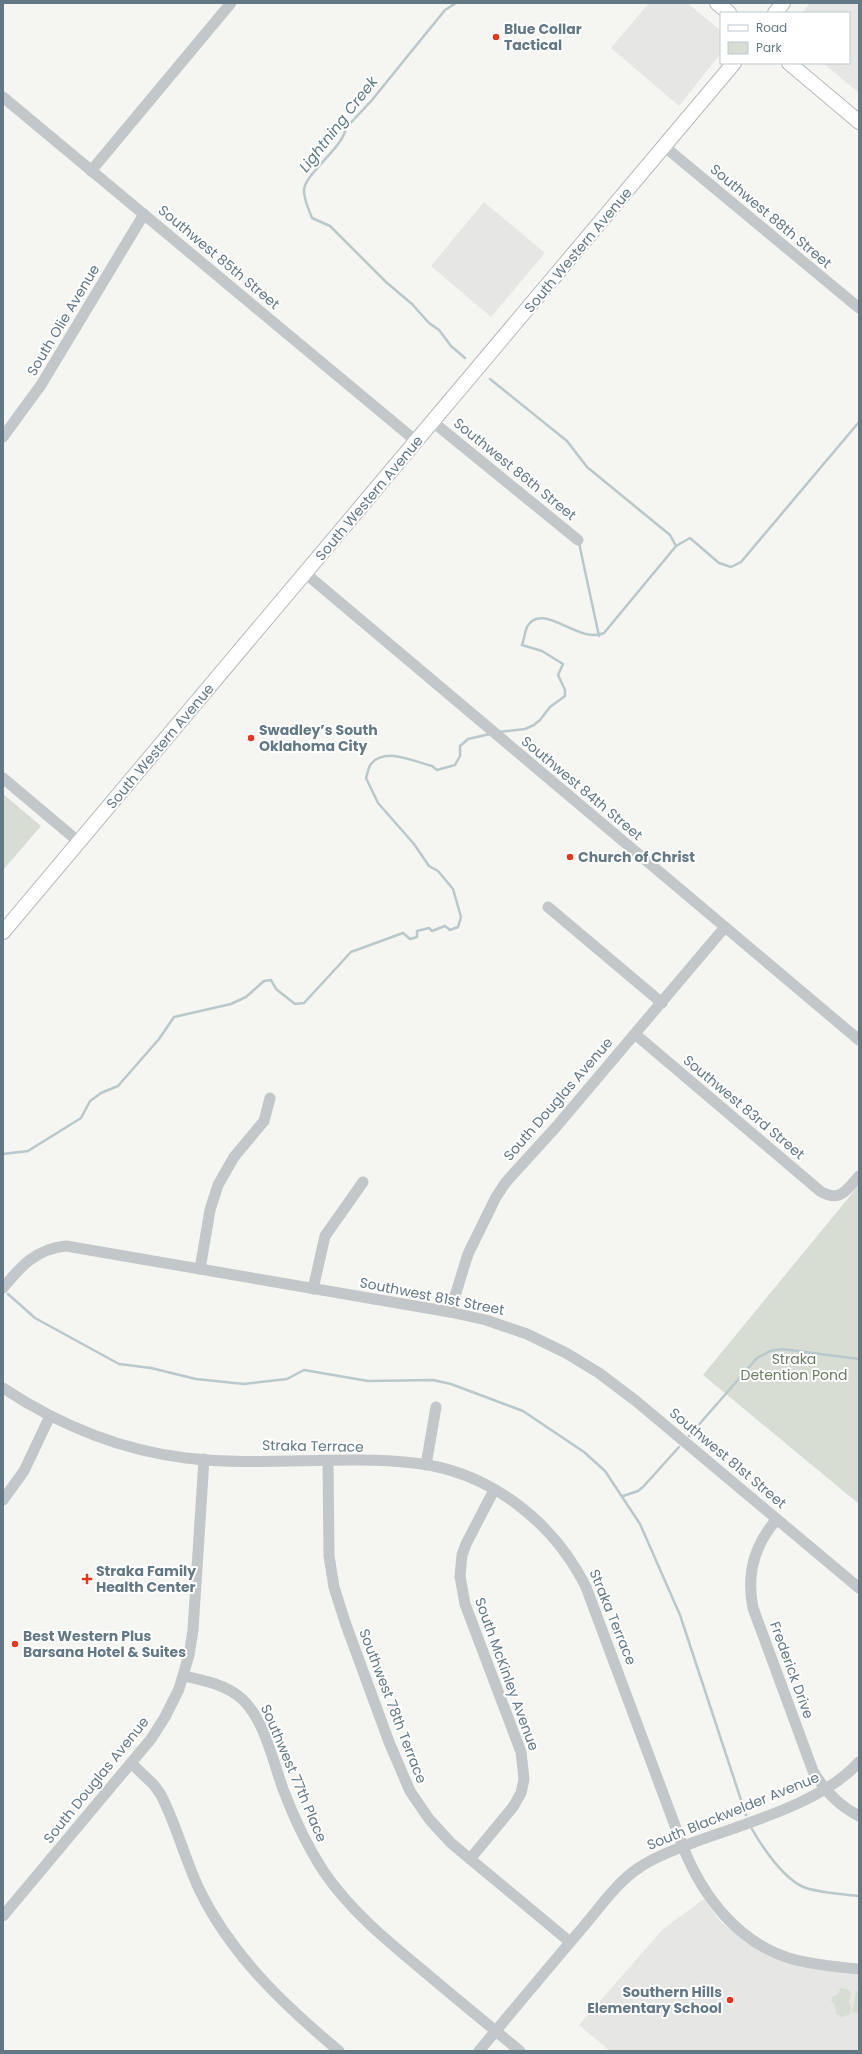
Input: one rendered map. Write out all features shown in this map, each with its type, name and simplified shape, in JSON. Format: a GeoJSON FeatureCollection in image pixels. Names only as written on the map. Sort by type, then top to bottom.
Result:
{"type":"FeatureCollection","features":[{"type":"Feature","properties":{"kind":"main road"},"geometry":{"type":"LineString","coordinates":[[717,3],[728,12]]}},
{"type":"Feature","properties":{"kind":"main road"},"geometry":{"type":"LineString","coordinates":[[776,12],[783,3]]}},
{"type":"Feature","properties":{"kind":"main road","name":"South Western Avenue"},"geometry":{"type":"LineString","coordinates":[[3,932],[665,147],[733,64]]}},
{"type":"Feature","properties":{"kind":"main road"},"geometry":{"type":"LineString","coordinates":[[790,64],[859,122]]}},
{"type":"Feature","properties":{"kind":"street"},"geometry":{"type":"LineString","coordinates":[[91,171],[231,3]]}},
{"type":"Feature","properties":{"kind":"street","name":"Southwest 85th Street"},"geometry":{"type":"LineString","coordinates":[[3,97],[416,441]]}},
{"type":"Feature","properties":{"kind":"street","name":"Southwest 88th Street"},"geometry":{"type":"LineString","coordinates":[[665,147],[859,308]]}},
{"type":"Feature","properties":{"kind":"street","name":"South Olie Avenue"},"geometry":{"type":"LineString","coordinates":[[3,437],[41,385],[144,214]]}},
{"type":"Feature","properties":{"kind":"street","name":"Southwest 86th Street"},"geometry":{"type":"LineString","coordinates":[[433,422],[578,540]]}},
{"type":"Feature","properties":{"kind":"street","name":"Southwest 84th Street"},"geometry":{"type":"LineString","coordinates":[[305,573],[859,1040]]}},
{"type":"Feature","properties":{"kind":"street"},"geometry":{"type":"LineString","coordinates":[[3,778],[79,842]]}},
{"type":"Feature","properties":{"kind":"street"},"geometry":{"type":"LineString","coordinates":[[548,907],[662,1003]]}},
{"type":"Feature","properties":{"kind":"street","name":"South Douglas Avenue"},"geometry":{"type":"LineString","coordinates":[[450,1312],[468,1254],[501,1189],[662,1003],[725,927]]}},
{"type":"Feature","properties":{"kind":"street","name":"Southwest 83rd Street"},"geometry":{"type":"LineString","coordinates":[[635,1034],[820,1190],[829,1195],[837,1196],[845,1192],[859,1176]]}},
{"type":"Feature","properties":{"kind":"street"},"geometry":{"type":"LineString","coordinates":[[200,1269],[210,1210],[218,1185],[234,1157],[264,1121],[270,1098]]}},
{"type":"Feature","properties":{"kind":"street"},"geometry":{"type":"LineString","coordinates":[[313,1289],[325,1236],[363,1182]]}},
{"type":"Feature","properties":{"kind":"street","name":"Southwest 81st Street"},"geometry":{"type":"LineString","coordinates":[[3,1288],[30,1258],[57,1247],[77,1247],[450,1312],[486,1320],[527,1334],[552,1345],[585,1363],[631,1396],[859,1588]]}},
{"type":"Feature","properties":{"kind":"street","name":"Straka Terrace"},"geometry":{"type":"LineString","coordinates":[[3,1388],[50,1416],[93,1436],[119,1444],[168,1455],[204,1459],[394,1462],[426,1465],[462,1474],[494,1490],[520,1506],[538,1520],[560,1544],[581,1578],[596,1612],[683,1847],[693,1870],[712,1901],[724,1915],[745,1934],[773,1951],[792,1958],[816,1964],[859,1969]]}},
{"type":"Feature","properties":{"kind":"street"},"geometry":{"type":"LineString","coordinates":[[426,1465],[436,1407]]}},
{"type":"Feature","properties":{"kind":"street"},"geometry":{"type":"LineString","coordinates":[[3,1500],[24,1471],[50,1416]]}},
{"type":"Feature","properties":{"kind":"street","name":"South Douglas Avenue"},"geometry":{"type":"LineString","coordinates":[[3,1916],[151,1739],[165,1717],[184,1676],[193,1630],[204,1459]]}},
{"type":"Feature","properties":{"kind":"street","name":"Southwest 78th Terrace"},"geometry":{"type":"LineString","coordinates":[[328,1461],[329,1556],[334,1587],[345,1622],[394,1755],[410,1791],[439,1832],[570,1942]]}},
{"type":"Feature","properties":{"kind":"street","name":"South McKinley Avenue"},"geometry":{"type":"LineString","coordinates":[[470,1859],[514,1808],[521,1794],[524,1779],[520,1752],[465,1604],[460,1576],[462,1555],[466,1544],[494,1490]]}},
{"type":"Feature","properties":{"kind":"street","name":"Frederick Drive"},"geometry":{"type":"LineString","coordinates":[[777,1519],[766,1532],[755,1555],[750,1576],[751,1596],[755,1615],[809,1759],[818,1779],[840,1804],[859,1816]]}},
{"type":"Feature","properties":{"kind":"street","name":"Southwest 77th Place"},"geometry":{"type":"LineString","coordinates":[[184,1676],[228,1689],[247,1704],[260,1727],[294,1819],[314,1857],[334,1886],[372,1927],[520,2051]]}},
{"type":"Feature","properties":{"kind":"street","name":"South Blackwelder Avenue"},"geometry":{"type":"LineString","coordinates":[[479,2051],[570,1942],[629,1875],[659,1856],[792,1806],[842,1779],[859,1762]]}},
{"type":"Feature","properties":{"kind":"street"},"geometry":{"type":"LineString","coordinates":[[131,1763],[154,1785],[161,1795],[201,1893],[241,1955],[278,1998],[339,2051]]}},
{"type":"Feature","properties":{"kind":"shaded area"},"geometry":{"type":"Polygon","coordinates":[[[649,3],[687,3],[720,30],[720,54],[679,106],[611,48],[649,3]]]}},
{"type":"Feature","properties":{"kind":"shaded area"},"geometry":{"type":"Polygon","coordinates":[[[810,3],[859,3],[859,93],[824,64],[850,64],[850,12],[803,12],[810,3]]]}},
{"type":"Feature","properties":{"kind":"shaded area"},"geometry":{"type":"Polygon","coordinates":[[[484,202],[545,253],[491,317],[431,266],[484,202]]]}},
{"type":"Feature","properties":{"kind":"shaded area","name":"Southern Hills Elementary School"},"geometry":{"type":"Polygon","coordinates":[[[704,1899],[719,1920],[744,1941],[779,1960],[803,1968],[859,1974],[859,2051],[610,2051],[579,2025],[663,1929],[704,1899]]]}},
{"type":"Feature","properties":{"kind":"green space"},"geometry":{"type":"Polygon","coordinates":[[[3,794],[41,826],[3,870],[3,794]]]}},
{"type":"Feature","properties":{"kind":"green space","name":"Straka Detention Pond"},"geometry":{"type":"Polygon","coordinates":[[[859,1185],[859,1504],[703,1375],[859,1185]]]}},
{"type":"Feature","properties":{"kind":"green space"},"geometry":{"type":"Polygon","coordinates":[[[841,1988],[849,1990],[851,1994],[849,2001],[851,2007],[850,2014],[842,2017],[836,2014],[835,2005],[831,2001],[833,1996],[837,1995],[841,1988]]]}},
{"type":"Feature","properties":{"kind":"green space"},"geometry":{"type":"Polygon","coordinates":[[[856,1991],[859,1992],[859,2013],[852,2012],[856,1991]]]}},
{"type":"Feature","properties":{"kind":"waterway","name":"Lightning Creek"},"geometry":{"type":"LineString","coordinates":[[456,3],[445,10],[372,100],[346,128],[338,144],[310,177],[305,185],[304,194],[312,218],[330,226],[386,282],[412,304],[429,323],[439,330],[451,346],[465,358]]}},
{"type":"Feature","properties":{"kind":"waterway","name":"Lightning Creek"},"geometry":{"type":"LineString","coordinates":[[490,379],[567,441],[587,467],[670,535],[676,546]]}},
{"type":"Feature","properties":{"kind":"waterway","name":"Lightning Creek"},"geometry":{"type":"LineString","coordinates":[[498,732],[525,729],[534,725],[550,707],[565,696],[565,690],[558,675],[563,664],[542,651],[522,645],[527,627],[534,620],[542,618],[551,620],[584,633],[594,635],[604,633],[676,546],[690,538],[719,563],[731,567],[741,562],[859,422]]}},
{"type":"Feature","properties":{"kind":"waterway"},"geometry":{"type":"LineString","coordinates":[[579,543],[599,636]]}},
{"type":"Feature","properties":{"kind":"waterway","name":"Lightning Creek"},"geometry":{"type":"LineString","coordinates":[[3,1154],[28,1151],[81,1118],[90,1101],[101,1093],[118,1086],[159,1039],[174,1017],[231,1004],[246,997],[264,981],[271,980],[276,989],[295,1004],[304,1003],[351,952],[403,933],[410,939],[417,937],[417,931],[429,928],[432,931],[445,926],[450,930],[458,927],[461,917],[453,889],[438,871],[429,866],[414,844],[378,803],[366,778],[371,764],[378,758],[385,756],[409,759],[432,766],[437,770],[455,765],[460,756],[460,746],[468,739],[490,734]]}},
{"type":"Feature","properties":{"kind":"waterway"},"geometry":{"type":"LineString","coordinates":[[8,1294],[35,1318],[119,1364],[151,1368],[196,1379],[244,1384],[287,1379],[304,1370],[368,1381],[433,1380],[451,1384],[523,1411],[584,1452],[605,1471],[640,1524],[680,1615],[746,1815]]}},
{"type":"Feature","properties":{"kind":"waterway"},"geometry":{"type":"LineString","coordinates":[[689,1436],[757,1358],[770,1351],[782,1349],[859,1359]]}},
{"type":"Feature","properties":{"kind":"waterway"},"geometry":{"type":"LineString","coordinates":[[623,1496],[638,1491],[643,1487],[679,1447]]}},
{"type":"Feature","properties":{"kind":"waterway"},"geometry":{"type":"LineString","coordinates":[[752,1829],[775,1863],[798,1884],[806,1888],[819,1891],[859,1896]]}},
{"type":"Feature","properties":{"kind":"place","name":"Blue Collar Tactical"},"geometry":{"type":"Point","coordinates":[496,37]}},
{"type":"Feature","properties":{"kind":"place","name":"Swadley’s South Oklahoma City"},"geometry":{"type":"Point","coordinates":[251,738]}},
{"type":"Feature","properties":{"kind":"place","name":"Church of Christ"},"geometry":{"type":"Point","coordinates":[570,857]}},
{"type":"Feature","properties":{"kind":"place","name":"Straka Family Health Center"},"geometry":{"type":"Point","coordinates":[87,1579]}},
{"type":"Feature","properties":{"kind":"place","name":"Best Western Plus Barsana Hotel & Suites"},"geometry":{"type":"Point","coordinates":[15,1644]}},
{"type":"Feature","properties":{"kind":"place","name":"Southern Hills Elementary School"},"geometry":{"type":"Point","coordinates":[730,2000]}}]}
